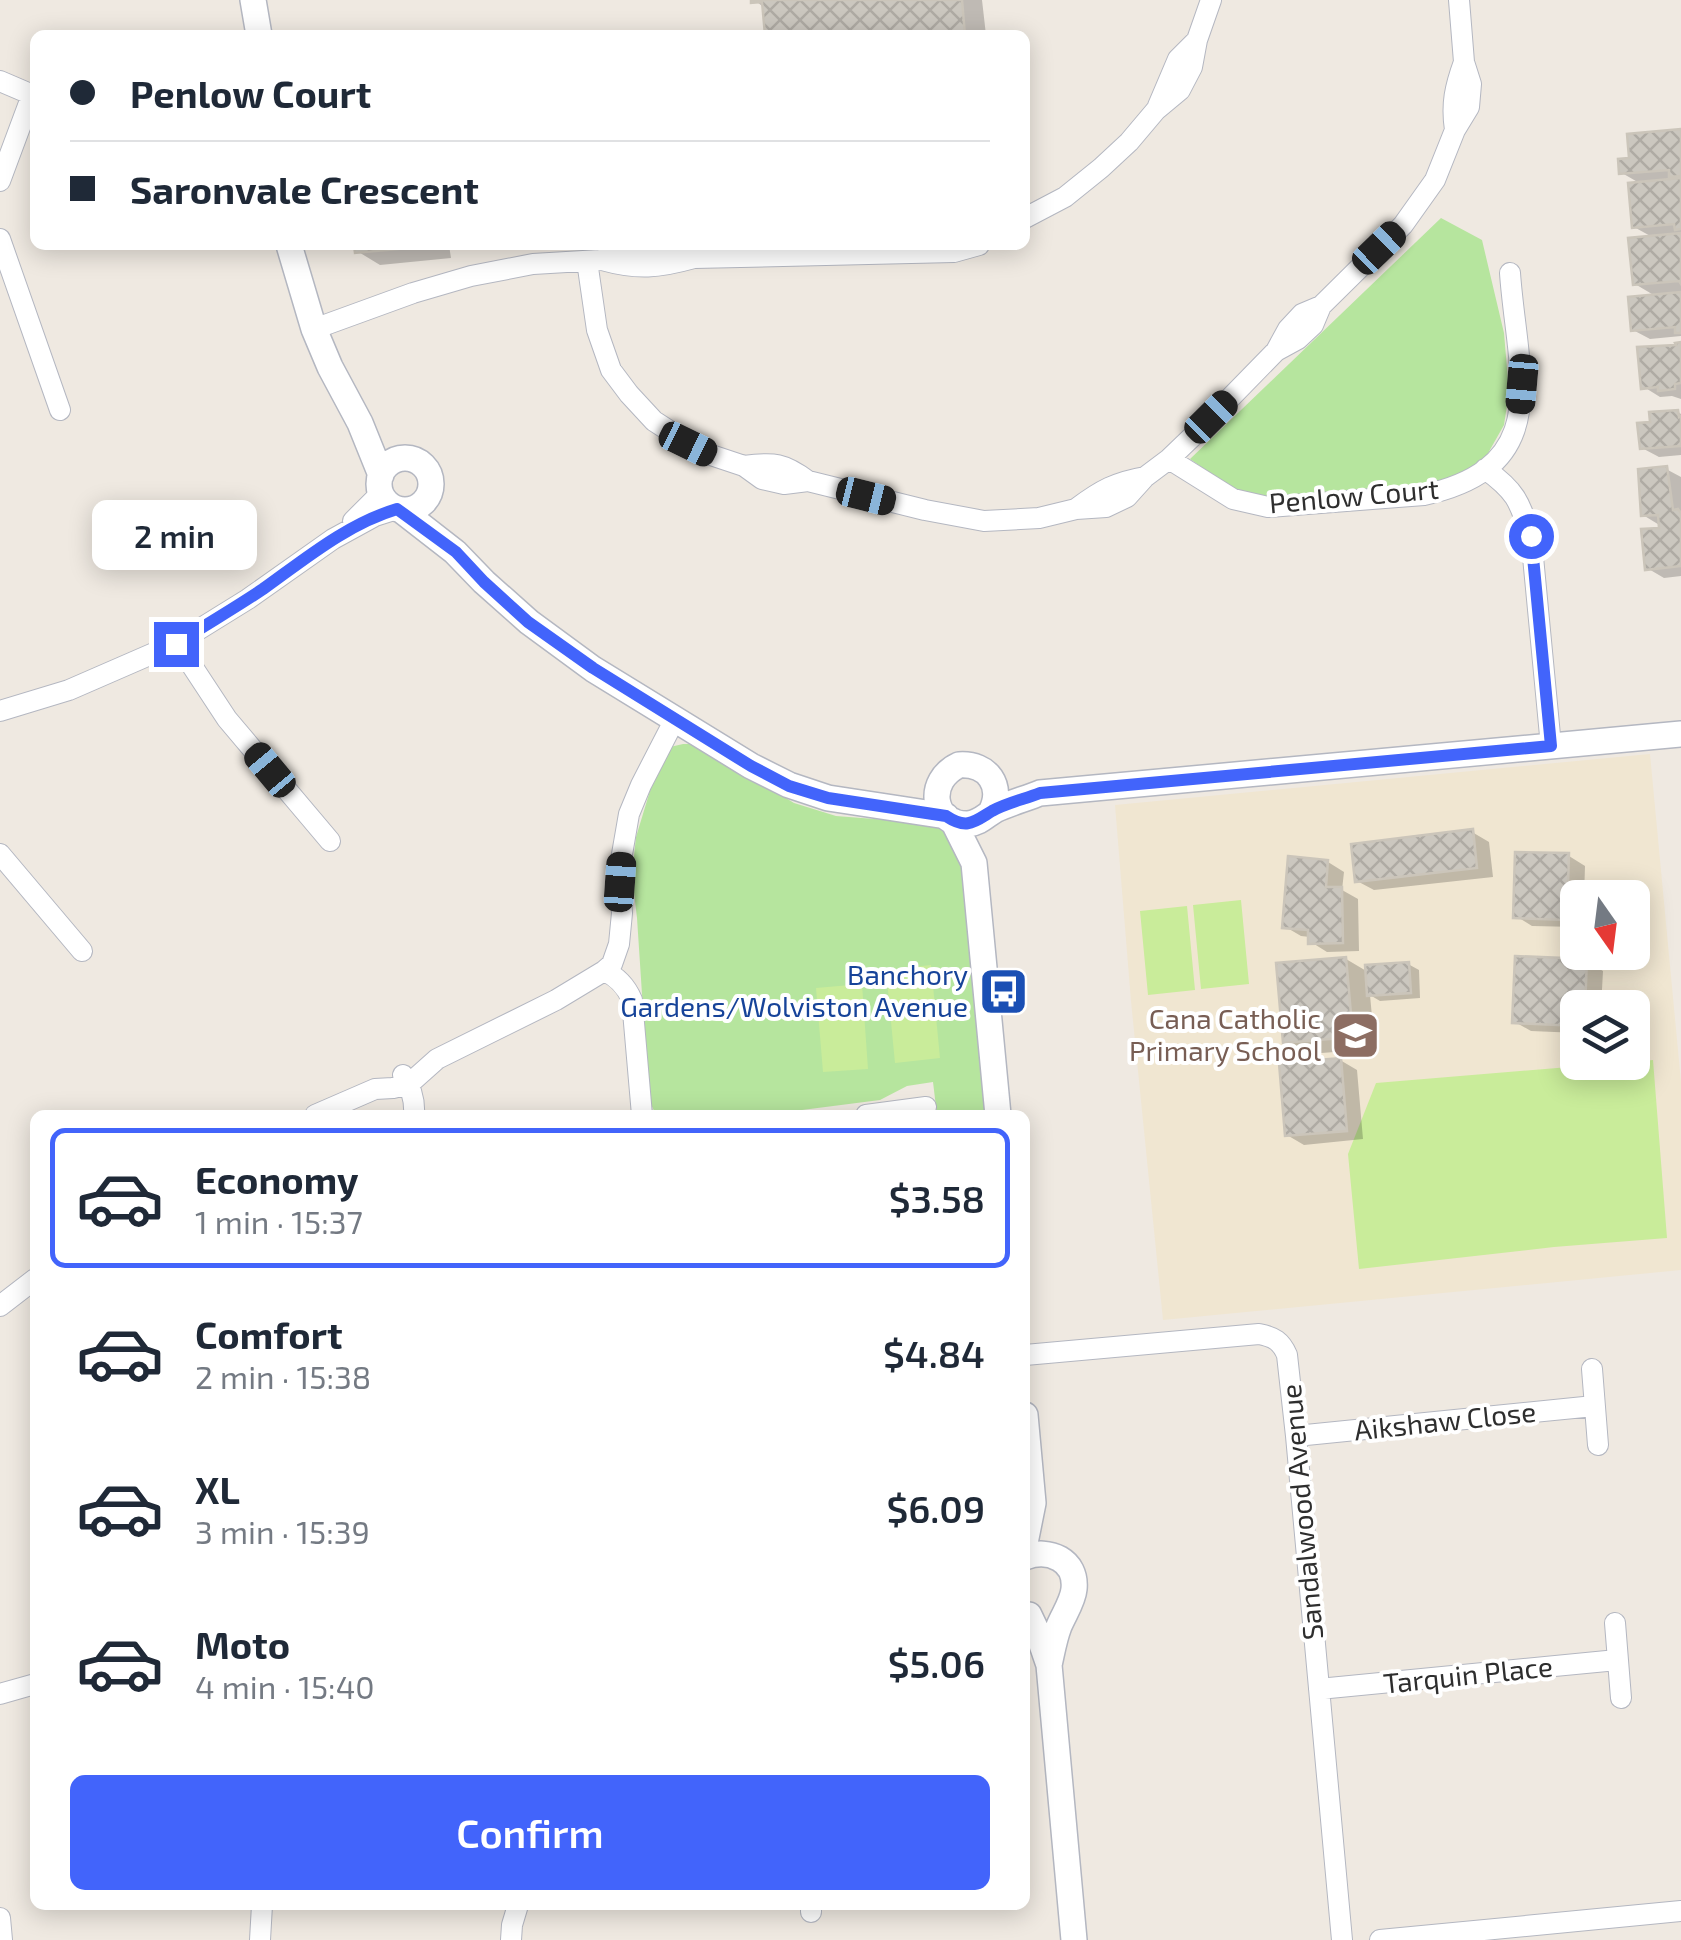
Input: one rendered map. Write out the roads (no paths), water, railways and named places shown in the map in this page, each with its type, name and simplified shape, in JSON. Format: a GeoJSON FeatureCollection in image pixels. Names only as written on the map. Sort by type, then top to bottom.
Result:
{"type":"FeatureCollection","features":[{"type":"Feature","properties":{"kind":"street"},"geometry":{"type":"LineString","coordinates":[[252,0],[259,30]]}},
{"type":"Feature","properties":{"kind":"street"},"geometry":{"type":"LineString","coordinates":[[260,30],[263,0]]}},
{"type":"Feature","properties":{"kind":"street"},"geometry":{"type":"LineString","coordinates":[[1030,215],[1065,197],[1101,168],[1180,90],[1192,67],[1211,0]]}},
{"type":"Feature","properties":{"kind":"street"},"geometry":{"type":"LineString","coordinates":[[594,260],[597,330],[612,370],[654,421],[688,444],[744,466],[770,462],[790,468],[808,481],[925,510],[984,520],[1040,518],[1076,510],[1098,492],[1121,481],[1145,477],[1169,459],[1276,350],[1298,339],[1313,325],[1321,306],[1403,224],[1436,180],[1455,130],[1454,87],[1464,62],[1458,0]]}},
{"type":"Feature","properties":{"kind":"street"},"geometry":{"type":"LineString","coordinates":[[0,81],[30,94]]}},
{"type":"Feature","properties":{"kind":"street"},"geometry":{"type":"LineString","coordinates":[[0,181],[30,101]]}},
{"type":"Feature","properties":{"kind":"street"},"geometry":{"type":"LineString","coordinates":[[0,239],[60,410]]}},
{"type":"Feature","properties":{"kind":"street"},"geometry":{"type":"LineString","coordinates":[[290,250],[314,329],[360,422],[390,497],[456,552],[528,622],[593,668],[789,786],[828,798],[950,818],[963,824],[974,823],[1040,793],[1681,734]]}},
{"type":"Feature","properties":{"kind":"street"},"geometry":{"type":"LineString","coordinates":[[314,329],[413,293],[471,276],[534,264],[662,250],[694,258],[872,255],[911,250]]}},
{"type":"Feature","properties":{"kind":"street","name":"Penlow Court"},"geometry":{"type":"LineString","coordinates":[[1169,459],[1233,498],[1268,507],[1424,495],[1473,479],[1501,457],[1518,423],[1522,384],[1510,273]]}},
{"type":"Feature","properties":{"kind":"street"},"geometry":{"type":"LineString","coordinates":[[360,422],[422,464],[430,476],[430,491],[456,552]]}},
{"type":"Feature","properties":{"kind":"street"},"geometry":{"type":"LineString","coordinates":[[390,497],[392,462],[408,458]]}},
{"type":"Feature","properties":{"kind":"street"},"geometry":{"type":"LineString","coordinates":[[1485,470],[1508,485],[1520,504],[1531,536],[1551,746]]}},
{"type":"Feature","properties":{"kind":"street"},"geometry":{"type":"LineString","coordinates":[[390,497],[416,508],[430,491]]}},
{"type":"Feature","properties":{"kind":"street"},"geometry":{"type":"LineString","coordinates":[[0,711],[68,690],[176,644],[248,599],[390,497]]}},
{"type":"Feature","properties":{"kind":"street"},"geometry":{"type":"LineString","coordinates":[[176,644],[227,719],[330,840]]}},
{"type":"Feature","properties":{"kind":"street"},"geometry":{"type":"LineString","coordinates":[[642,1110],[634,1016],[609,976],[622,912],[620,871],[628,814],[675,719]]}},
{"type":"Feature","properties":{"kind":"street"},"geometry":{"type":"LineString","coordinates":[[879,805],[959,765],[980,767],[1040,793]]}},
{"type":"Feature","properties":{"kind":"street"},"geometry":{"type":"LineString","coordinates":[[988,773],[994,782],[996,802],[974,863],[998,1110]]}},
{"type":"Feature","properties":{"kind":"street"},"geometry":{"type":"LineString","coordinates":[[942,776],[937,788],[940,808],[950,818],[974,863]]}},
{"type":"Feature","properties":{"kind":"street"},"geometry":{"type":"LineString","coordinates":[[0,854],[82,952]]}},
{"type":"Feature","properties":{"kind":"street"},"geometry":{"type":"LineString","coordinates":[[326,1110],[343,1102],[360,1084],[371,1080],[404,1081],[432,1052],[466,1043],[609,976]]}},
{"type":"Feature","properties":{"kind":"street"},"geometry":{"type":"LineString","coordinates":[[404,1081],[414,1110]]}},
{"type":"Feature","properties":{"kind":"street"},"geometry":{"type":"LineString","coordinates":[[896,1110],[926,1105]]}},
{"type":"Feature","properties":{"kind":"street"},"geometry":{"type":"LineString","coordinates":[[0,1306],[30,1284]]}},
{"type":"Feature","properties":{"kind":"street","name":"Sandalwood Avenue"},"geometry":{"type":"LineString","coordinates":[[1030,1356],[1259,1334],[1282,1344],[1287,1355],[1296,1436],[1342,1940]]}},
{"type":"Feature","properties":{"kind":"street"},"geometry":{"type":"LineString","coordinates":[[1592,1369],[1598,1445]]}},
{"type":"Feature","properties":{"kind":"street","name":"Aikshaw Close"},"geometry":{"type":"LineString","coordinates":[[1296,1436],[1594,1406]]}},
{"type":"Feature","properties":{"kind":"street"},"geometry":{"type":"LineString","coordinates":[[1030,1470],[1030,1518]]}},
{"type":"Feature","properties":{"kind":"street"},"geometry":{"type":"LineString","coordinates":[[1033,1503],[1046,1535],[1074,1576],[1072,1598],[1056,1632],[1049,1665]]}},
{"type":"Feature","properties":{"kind":"street"},"geometry":{"type":"LineString","coordinates":[[1030,1557],[1044,1553],[1062,1559]]}},
{"type":"Feature","properties":{"kind":"street"},"geometry":{"type":"LineString","coordinates":[[1030,1614],[1049,1617],[1067,1607]]}},
{"type":"Feature","properties":{"kind":"street"},"geometry":{"type":"LineString","coordinates":[[1030,1620],[1049,1665],[1074,1940]]}},
{"type":"Feature","properties":{"kind":"street"},"geometry":{"type":"LineString","coordinates":[[1615,1623],[1621,1698]]}},
{"type":"Feature","properties":{"kind":"street","name":"Tarquin Place"},"geometry":{"type":"LineString","coordinates":[[1319,1689],[1617,1660]]}},
{"type":"Feature","properties":{"kind":"street"},"geometry":{"type":"LineString","coordinates":[[0,1694],[30,1685]]}},
{"type":"Feature","properties":{"kind":"street"},"geometry":{"type":"LineString","coordinates":[[260,1940],[262,1910]]}},
{"type":"Feature","properties":{"kind":"street"},"geometry":{"type":"LineString","coordinates":[[1380,1940],[1681,1911]]}},
{"type":"Feature","properties":{"kind":"street"},"geometry":{"type":"LineString","coordinates":[[0,1918],[2,1940]]}},
{"type":"Feature","properties":{"kind":"place","name":"Banchory Gardens/Wolviston Avenue"},"geometry":{"type":"Point","coordinates":[1003,991]}},
{"type":"Feature","properties":{"kind":"place","name":"Cana Catholic Primary School"},"geometry":{"type":"Point","coordinates":[1356,1035]}}]}
